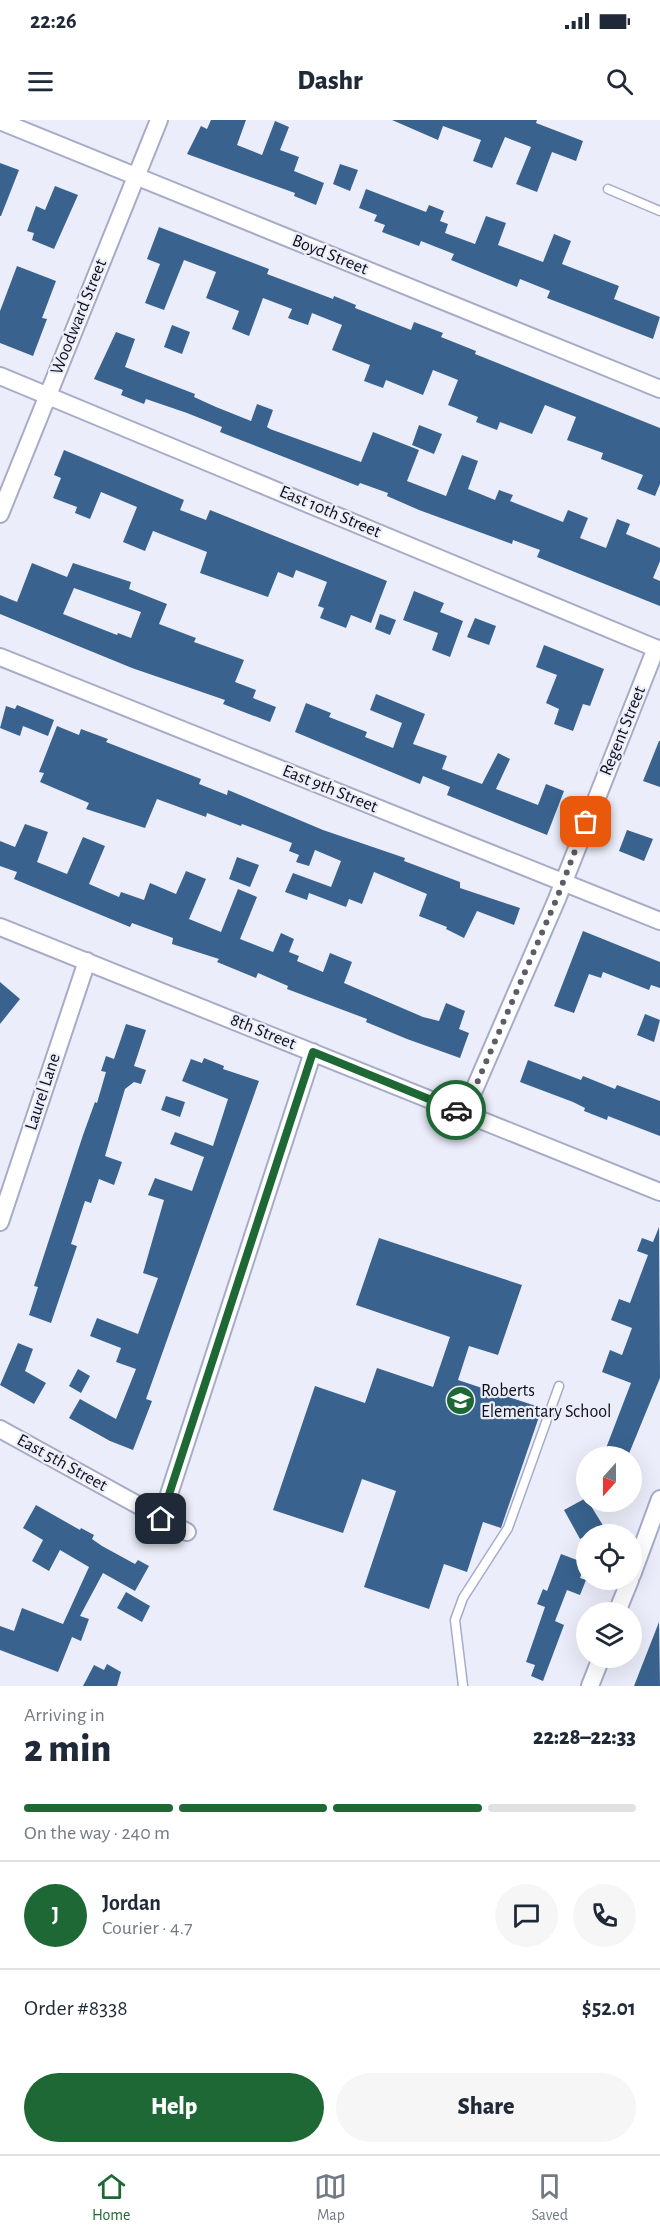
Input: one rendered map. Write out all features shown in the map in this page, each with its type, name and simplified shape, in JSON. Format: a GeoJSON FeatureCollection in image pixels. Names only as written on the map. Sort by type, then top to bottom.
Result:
{"type":"FeatureCollection","features":[{"type":"Feature","properties":{"kind":"street","name":"Woodward Street"},"geometry":{"type":"LineString","coordinates":[[0,514],[159,120]]}},
{"type":"Feature","properties":{"kind":"street","name":"Boyd Street"},"geometry":{"type":"LineString","coordinates":[[0,121],[660,389]]}},
{"type":"Feature","properties":{"kind":"street","name":"East 10th Street"},"geometry":{"type":"LineString","coordinates":[[0,376],[658,649]]}},
{"type":"Feature","properties":{"kind":"street","name":"Regent Street"},"geometry":{"type":"LineString","coordinates":[[464,1113],[563,882],[658,649]]}},
{"type":"Feature","properties":{"kind":"street","name":"East 9th Street"},"geometry":{"type":"LineString","coordinates":[[0,657],[660,921]]}},
{"type":"Feature","properties":{"kind":"street","name":"8th Street"},"geometry":{"type":"LineString","coordinates":[[0,927],[660,1192]]}},
{"type":"Feature","properties":{"kind":"street","name":"Laurel Lane"},"geometry":{"type":"LineString","coordinates":[[0,1222],[87,961]]}},
{"type":"Feature","properties":{"kind":"street"},"geometry":{"type":"LineString","coordinates":[[161,1519],[313,1052]]}},
{"type":"Feature","properties":{"kind":"street","name":"East 5th Street"},"geometry":{"type":"LineString","coordinates":[[0,1429],[187,1532]]}},
{"type":"Feature","properties":{"kind":"street"},"geometry":{"type":"LineString","coordinates":[[642,1548],[660,1499]]}},
{"type":"Feature","properties":{"kind":"street"},"geometry":{"type":"LineString","coordinates":[[590,1686],[597,1668]]}},
{"type":"Feature","properties":{"kind":"lane"},"geometry":{"type":"LineString","coordinates":[[608,189],[660,211]]}},
{"type":"Feature","properties":{"kind":"lane"},"geometry":{"type":"LineString","coordinates":[[463,1686],[455,1620],[463,1598],[508,1528],[559,1386]]}},
{"type":"Feature","properties":{"kind":"building"},"geometry":{"type":"Polygon","coordinates":[[[211,120],[246,120],[237,145],[262,155],[275,121],[289,127],[280,150],[299,157],[294,171],[324,183],[316,205],[294,196],[295,193],[187,154],[201,126],[207,129],[211,120]]]}},
{"type":"Feature","properties":{"kind":"building"},"geometry":{"type":"Polygon","coordinates":[[[392,120],[537,120],[536,123],[583,141],[576,161],[552,152],[537,192],[516,184],[531,147],[505,137],[492,168],[473,161],[481,140],[443,126],[438,140],[392,120]]]}},
{"type":"Feature","properties":{"kind":"building"},"geometry":{"type":"Polygon","coordinates":[[[0,163],[19,170],[1,216],[0,216],[0,163]]]}},
{"type":"Feature","properties":{"kind":"building"},"geometry":{"type":"Polygon","coordinates":[[[340,164],[358,170],[350,191],[333,184],[340,164]]]}},
{"type":"Feature","properties":{"kind":"building"},"geometry":{"type":"Polygon","coordinates":[[[55,186],[78,195],[54,249],[32,240],[34,233],[27,231],[36,206],[45,210],[55,186]]]}},
{"type":"Feature","properties":{"kind":"building"},"geometry":{"type":"Polygon","coordinates":[[[366,189],[426,212],[429,205],[444,211],[440,221],[448,224],[445,233],[475,244],[486,216],[506,223],[498,245],[543,262],[554,234],[571,241],[562,264],[619,286],[614,299],[660,317],[653,339],[547,298],[550,291],[520,279],[517,287],[451,260],[454,254],[421,241],[419,246],[382,232],[385,225],[374,221],[377,215],[359,208],[366,189]]]}},
{"type":"Feature","properties":{"kind":"building"},"geometry":{"type":"Polygon","coordinates":[[[159,227],[269,269],[267,274],[333,299],[334,296],[356,305],[355,308],[411,330],[414,322],[443,333],[441,337],[476,351],[475,354],[660,428],[660,484],[655,496],[637,489],[643,475],[601,459],[603,453],[567,440],[576,417],[545,405],[532,434],[500,422],[497,430],[476,422],[478,417],[448,405],[458,380],[433,370],[423,395],[386,380],[383,388],[364,381],[370,365],[332,350],[342,325],[312,313],[308,325],[288,318],[292,309],[263,298],[249,336],[232,329],[239,311],[206,298],[216,272],[184,260],[164,310],[145,303],[160,264],[147,259],[159,227]]]}},
{"type":"Feature","properties":{"kind":"building"},"geometry":{"type":"Polygon","coordinates":[[[17,266],[56,281],[42,318],[47,319],[33,356],[0,343],[0,311],[17,266]]]}},
{"type":"Feature","properties":{"kind":"building"},"geometry":{"type":"Polygon","coordinates":[[[172,325],[190,332],[182,354],[164,347],[172,325]]]}},
{"type":"Feature","properties":{"kind":"building"},"geometry":{"type":"Polygon","coordinates":[[[116,332],[135,339],[125,367],[195,394],[194,397],[251,421],[257,404],[273,410],[267,427],[270,429],[361,462],[373,432],[419,450],[407,481],[446,496],[462,455],[478,461],[468,489],[495,500],[499,490],[513,495],[510,501],[563,522],[568,510],[588,518],[580,538],[606,548],[617,519],[630,524],[626,534],[660,548],[660,561],[653,578],[660,581],[660,606],[537,557],[540,550],[513,540],[512,544],[419,510],[387,496],[388,493],[360,483],[358,486],[220,432],[222,427],[187,413],[146,399],[144,404],[121,395],[123,390],[94,379],[116,332]]]}},
{"type":"Feature","properties":{"kind":"building"},"geometry":{"type":"Polygon","coordinates":[[[419,425],[442,434],[434,454],[412,445],[419,425]]]}},
{"type":"Feature","properties":{"kind":"building"},"geometry":{"type":"Polygon","coordinates":[[[64,450],[184,500],[180,510],[206,520],[210,510],[387,581],[371,623],[351,615],[346,628],[320,618],[324,608],[318,606],[327,582],[296,570],[293,578],[278,572],[268,597],[200,573],[207,552],[153,531],[145,551],[123,542],[137,507],[101,492],[90,519],[75,513],[77,507],[53,498],[61,478],[54,475],[64,450]]]}},
{"type":"Feature","properties":{"kind":"building"},"geometry":{"type":"Polygon","coordinates":[[[32,563],[67,577],[73,563],[131,582],[129,589],[167,604],[159,624],[196,638],[194,642],[244,660],[235,682],[256,690],[253,698],[276,707],[270,722],[223,704],[225,700],[132,668],[0,614],[0,595],[17,602],[32,563]],[[74,588],[63,614],[117,635],[118,633],[131,638],[141,612],[74,588]]]}},
{"type":"Feature","properties":{"kind":"building"},"geometry":{"type":"Polygon","coordinates":[[[414,591],[444,603],[440,612],[463,621],[450,657],[432,650],[438,633],[403,620],[414,591]]]}},
{"type":"Feature","properties":{"kind":"building"},"geometry":{"type":"Polygon","coordinates":[[[380,614],[396,620],[390,635],[375,629],[380,614]]]}},
{"type":"Feature","properties":{"kind":"building"},"geometry":{"type":"Polygon","coordinates":[[[475,618],[496,626],[489,645],[467,637],[475,618]]]}},
{"type":"Feature","properties":{"kind":"building"},"geometry":{"type":"Polygon","coordinates":[[[544,645],[604,669],[590,706],[583,704],[573,731],[554,724],[559,709],[546,703],[557,675],[536,667],[544,645]]]}},
{"type":"Feature","properties":{"kind":"building"},"geometry":{"type":"Polygon","coordinates":[[[376,694],[425,714],[413,744],[447,756],[442,769],[482,784],[498,753],[510,759],[496,789],[538,805],[546,784],[564,791],[547,835],[447,795],[450,787],[423,776],[420,784],[295,732],[306,703],[331,713],[329,717],[367,732],[365,737],[393,748],[402,723],[370,710],[376,694]]]}},
{"type":"Feature","properties":{"kind":"building"},"geometry":{"type":"Polygon","coordinates":[[[17,705],[54,720],[48,736],[23,726],[20,736],[0,728],[6,706],[15,709],[17,705]]]}},
{"type":"Feature","properties":{"kind":"building"},"geometry":{"type":"Polygon","coordinates":[[[57,726],[79,735],[81,729],[108,739],[106,742],[201,779],[199,784],[227,795],[228,790],[323,830],[405,858],[404,861],[460,882],[460,888],[520,908],[514,925],[477,911],[464,938],[446,929],[447,927],[419,916],[427,894],[374,872],[362,904],[349,899],[346,907],[309,893],[307,900],[285,892],[293,873],[331,887],[341,861],[315,850],[309,866],[296,862],[299,855],[289,851],[292,843],[242,824],[241,826],[207,813],[206,817],[157,799],[145,828],[86,809],[89,803],[40,782],[44,773],[39,772],[57,726]]]}},
{"type":"Feature","properties":{"kind":"building"},"geometry":{"type":"Polygon","coordinates":[[[660,741],[660,787],[643,781],[660,741]]]}},
{"type":"Feature","properties":{"kind":"building"},"geometry":{"type":"Polygon","coordinates":[[[25,824],[48,832],[37,862],[67,874],[83,837],[105,846],[89,884],[119,897],[121,892],[144,900],[150,883],[176,894],[186,871],[206,879],[189,919],[221,932],[238,889],[257,897],[240,939],[273,952],[281,933],[294,939],[289,952],[299,956],[297,961],[323,972],[330,953],[352,962],[344,983],[423,1017],[439,1021],[446,1003],[465,1011],[459,1029],[469,1033],[460,1058],[407,1039],[366,1022],[367,1019],[287,989],[288,986],[258,973],[256,978],[217,962],[219,959],[172,944],[173,938],[132,923],[130,927],[14,879],[17,872],[0,866],[0,841],[15,847],[25,824]]]}},
{"type":"Feature","properties":{"kind":"building"},"geometry":{"type":"Polygon","coordinates":[[[627,830],[653,839],[644,861],[619,851],[627,830]]]}},
{"type":"Feature","properties":{"kind":"building"},"geometry":{"type":"Polygon","coordinates":[[[237,857],[259,865],[250,887],[229,879],[237,857]]]}},
{"type":"Feature","properties":{"kind":"building"},"geometry":{"type":"Polygon","coordinates":[[[583,931],[660,962],[660,988],[651,985],[649,990],[603,972],[601,978],[589,974],[574,1013],[554,1006],[583,931]]]}},
{"type":"Feature","properties":{"kind":"building"},"geometry":{"type":"Polygon","coordinates":[[[0,982],[20,999],[0,1024],[0,982]]]}},
{"type":"Feature","properties":{"kind":"building"},"geometry":{"type":"Polygon","coordinates":[[[645,1014],[660,1020],[654,1042],[637,1035],[645,1014]]]}},
{"type":"Feature","properties":{"kind":"building"},"geometry":{"type":"Polygon","coordinates":[[[126,1024],[146,1030],[134,1066],[146,1070],[141,1084],[134,1082],[125,1089],[105,1156],[122,1162],[114,1185],[99,1179],[91,1203],[85,1201],[71,1244],[77,1246],[51,1323],[29,1315],[38,1287],[34,1286],[83,1135],[95,1102],[97,1103],[106,1072],[101,1071],[106,1056],[114,1059],[126,1024]]]}},
{"type":"Feature","properties":{"kind":"building"},"geometry":{"type":"Polygon","coordinates":[[[204,1058],[224,1066],[223,1069],[259,1081],[146,1399],[152,1401],[133,1450],[110,1441],[69,1418],[80,1399],[116,1419],[136,1369],[116,1362],[121,1348],[90,1336],[97,1318],[138,1334],[158,1278],[143,1273],[164,1200],[148,1195],[155,1178],[192,1191],[204,1157],[170,1144],[175,1132],[213,1146],[228,1099],[182,1081],[191,1059],[202,1063],[204,1058]]]}},
{"type":"Feature","properties":{"kind":"building"},"geometry":{"type":"Polygon","coordinates":[[[528,1060],[581,1080],[583,1076],[615,1089],[617,1085],[660,1101],[660,1136],[608,1116],[607,1120],[584,1111],[585,1108],[573,1102],[520,1082],[528,1060]]]}},
{"type":"Feature","properties":{"kind":"building"},"geometry":{"type":"Polygon","coordinates":[[[166,1096],[185,1102],[180,1117],[161,1110],[166,1096]]]}},
{"type":"Feature","properties":{"kind":"building"},"geometry":{"type":"Polygon","coordinates":[[[659,1227],[660,1378],[632,1446],[607,1446],[631,1383],[602,1372],[610,1350],[622,1355],[632,1328],[611,1320],[619,1299],[630,1303],[648,1255],[637,1251],[642,1238],[653,1242],[659,1227]]]}},
{"type":"Feature","properties":{"kind":"building","name":"Roberts Elementary School"},"geometry":{"type":"Polygon","coordinates":[[[379,1238],[522,1285],[498,1355],[469,1346],[458,1380],[542,1408],[501,1528],[483,1522],[467,1572],[444,1564],[429,1609],[364,1587],[396,1491],[362,1479],[343,1533],[273,1510],[315,1386],[365,1403],[377,1368],[433,1387],[450,1337],[356,1305],[379,1238]]]}},
{"type":"Feature","properties":{"kind":"building"},"geometry":{"type":"Polygon","coordinates":[[[18,1343],[33,1349],[25,1371],[46,1383],[34,1404],[0,1385],[18,1343]]]}},
{"type":"Feature","properties":{"kind":"building"},"geometry":{"type":"Polygon","coordinates":[[[78,1369],[90,1376],[81,1393],[69,1386],[78,1369]]]}},
{"type":"Feature","properties":{"kind":"building"},"geometry":{"type":"Polygon","coordinates":[[[576,1503],[576,1512],[595,1512],[602,1524],[576,1524],[576,1532],[564,1510],[576,1503]]]}},
{"type":"Feature","properties":{"kind":"building"},"geometry":{"type":"Polygon","coordinates":[[[36,1505],[80,1530],[81,1528],[94,1535],[92,1539],[135,1564],[138,1560],[149,1566],[135,1591],[103,1573],[80,1616],[89,1619],[81,1641],[72,1637],[58,1672],[0,1650],[0,1626],[14,1631],[22,1608],[63,1624],[89,1567],[60,1550],[49,1571],[32,1561],[43,1540],[23,1528],[36,1505]]]}},
{"type":"Feature","properties":{"kind":"building"},"geometry":{"type":"Polygon","coordinates":[[[561,1554],[576,1560],[576,1590],[582,1590],[580,1595],[567,1590],[555,1621],[564,1625],[543,1681],[531,1676],[535,1665],[526,1662],[545,1607],[537,1604],[543,1589],[547,1591],[561,1554]]]}},
{"type":"Feature","properties":{"kind":"building"},"geometry":{"type":"Polygon","coordinates":[[[126,1592],[150,1606],[142,1622],[117,1608],[126,1592]]]}},
{"type":"Feature","properties":{"kind":"building"},"geometry":{"type":"Polygon","coordinates":[[[659,1622],[660,1686],[634,1686],[659,1622]]]}},
{"type":"Feature","properties":{"kind":"building"},"geometry":{"type":"Polygon","coordinates":[[[107,1664],[121,1672],[117,1686],[83,1686],[94,1665],[104,1670],[107,1664]]]}},
{"type":"Feature","properties":{"kind":"way so far"},"geometry":{"type":"LineString","coordinates":[[456,1110],[464,1113],[557,898],[586,822]]}},
{"type":"Feature","properties":{"kind":"place","name":"Roberts Elementary School"},"geometry":{"type":"Point","coordinates":[460,1401]}},
{"type":"Feature","properties":{"kind":"route"},"geometry":{"type":"LineString","coordinates":[[161,1519],[313,1052],[456,1110]]}}]}
